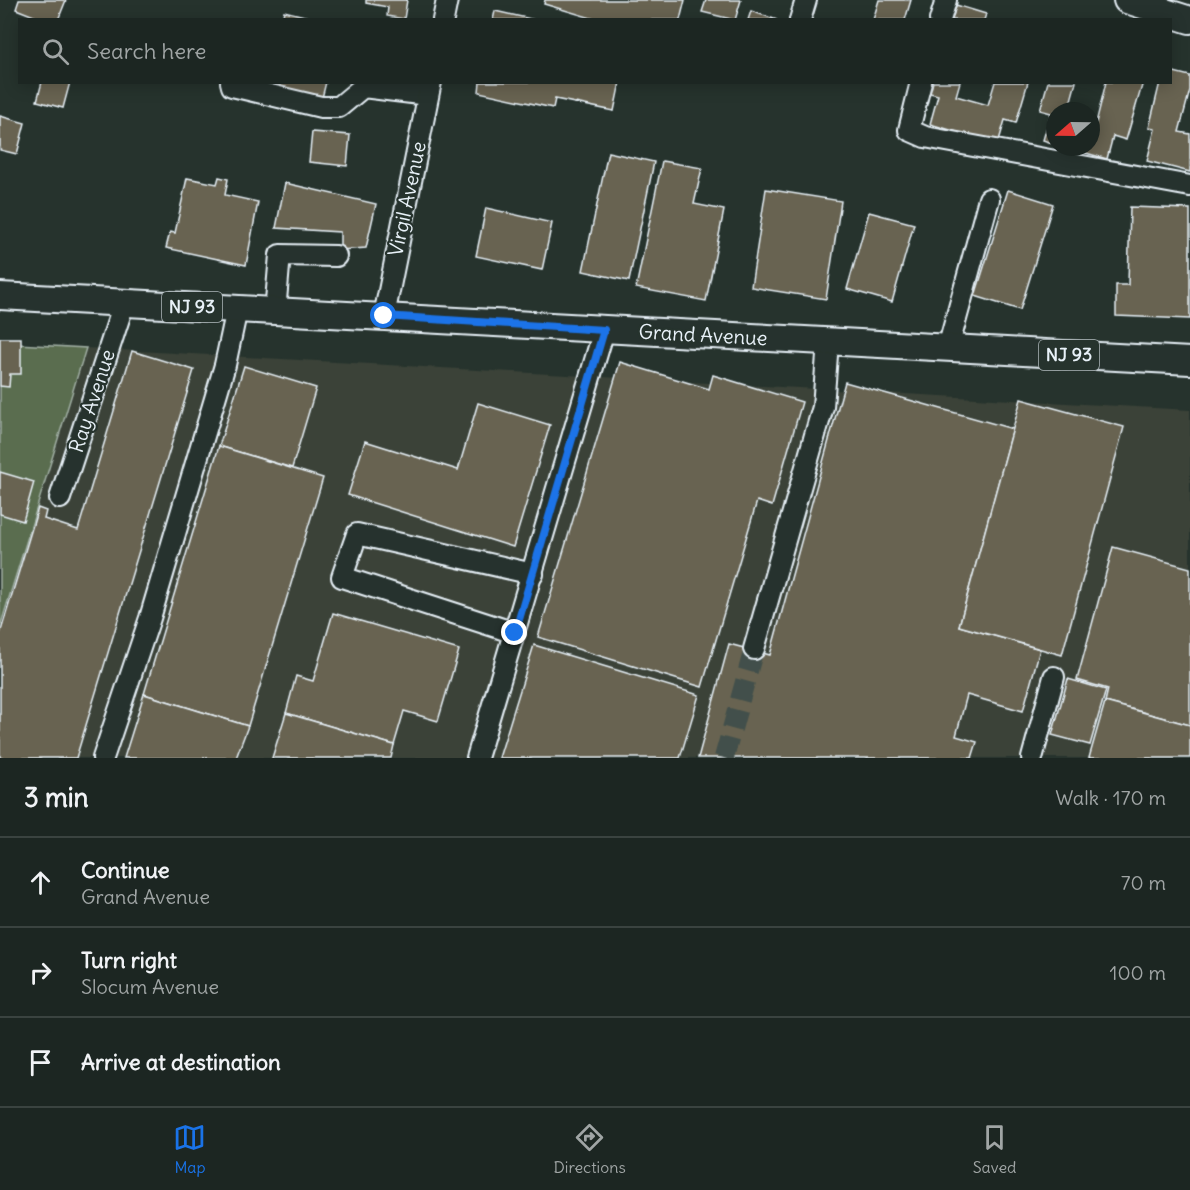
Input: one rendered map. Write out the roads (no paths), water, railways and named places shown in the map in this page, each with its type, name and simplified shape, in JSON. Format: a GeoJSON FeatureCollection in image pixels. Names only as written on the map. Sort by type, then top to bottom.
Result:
{"type":"FeatureCollection","features":[{"type":"Feature","properties":{"kind":"main road"},"geometry":{"type":"LineString","coordinates":[[1127,0],[1190,20]]}},
{"type":"Feature","properties":{"kind":"main road","name":"Grand Avenue"},"geometry":{"type":"LineString","coordinates":[[0,296],[1190,361]]}},
{"type":"Feature","properties":{"kind":"street"},"geometry":{"type":"LineString","coordinates":[[443,18],[447,0]]}},
{"type":"Feature","properties":{"kind":"street"},"geometry":{"type":"LineString","coordinates":[[802,18],[806,0]]}},
{"type":"Feature","properties":{"kind":"street"},"geometry":{"type":"LineString","coordinates":[[941,18],[946,0]]}},
{"type":"Feature","properties":{"kind":"street"},"geometry":{"type":"LineString","coordinates":[[232,84],[232,86],[321,107],[339,107],[363,87],[430,89]]}},
{"type":"Feature","properties":{"kind":"street"},"geometry":{"type":"LineString","coordinates":[[920,84],[909,130],[925,137],[1190,186]]}},
{"type":"Feature","properties":{"kind":"street","name":"Virgil Avenue"},"geometry":{"type":"LineString","coordinates":[[384,316],[430,89]]}},
{"type":"Feature","properties":{"kind":"street"},"geometry":{"type":"LineString","coordinates":[[948,348],[989,199]]}},
{"type":"Feature","properties":{"kind":"street"},"geometry":{"type":"LineString","coordinates":[[275,312],[280,255],[336,256]]}},
{"type":"Feature","properties":{"kind":"street","name":"Ray Avenue"},"geometry":{"type":"LineString","coordinates":[[60,498],[124,303]]}},
{"type":"Feature","properties":{"kind":"street"},"geometry":{"type":"LineString","coordinates":[[103,758],[150,618],[225,365],[237,309]]}},
{"type":"Feature","properties":{"kind":"street"},"geometry":{"type":"LineString","coordinates":[[477,758],[604,330]]}},
{"type":"Feature","properties":{"kind":"street"},"geometry":{"type":"LineString","coordinates":[[754,649],[823,407],[828,342]]}},
{"type":"Feature","properties":{"kind":"street"},"geometry":{"type":"LineString","coordinates":[[515,633],[342,577],[357,534],[533,574]]}},
{"type":"Feature","properties":{"kind":"street"},"geometry":{"type":"LineString","coordinates":[[1032,758],[1054,677]]}},
{"type":"Feature","properties":{"kind":"tunnel"},"geometry":{"type":"LineString","coordinates":[[724,758],[754,649]]}}]}
